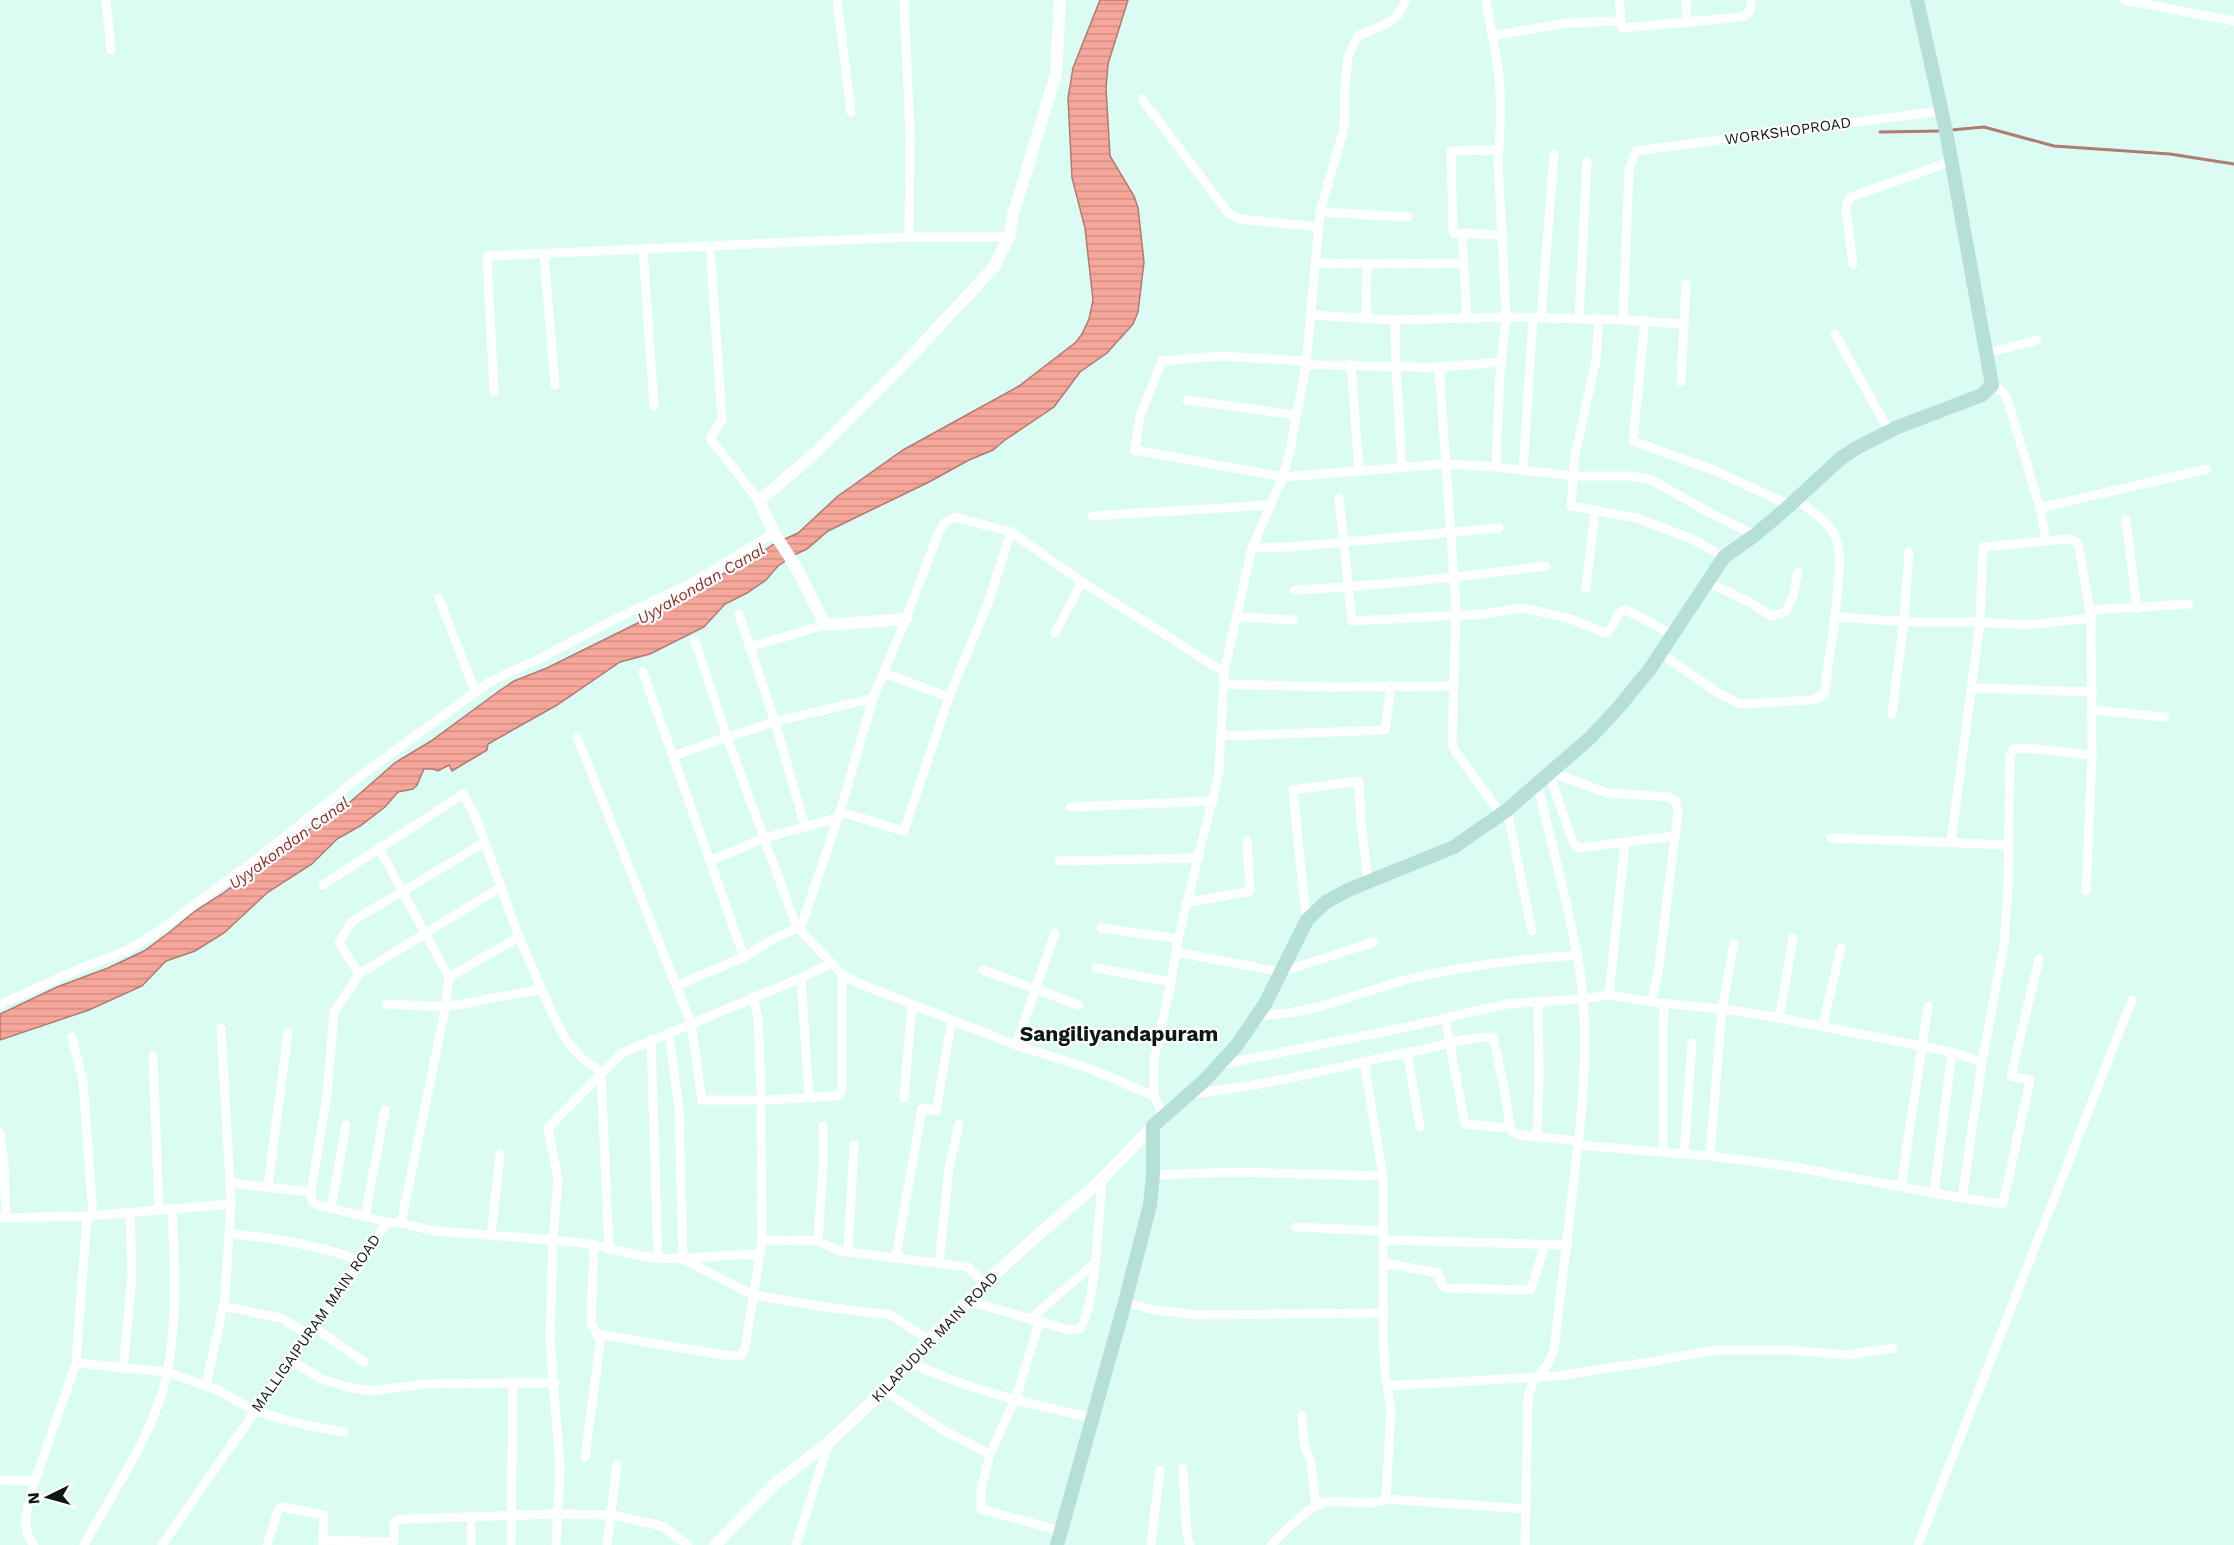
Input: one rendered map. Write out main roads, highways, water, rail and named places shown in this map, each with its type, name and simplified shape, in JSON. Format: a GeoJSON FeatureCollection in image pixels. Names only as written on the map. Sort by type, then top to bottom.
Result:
{"type":"FeatureCollection","features":[{"type":"Feature","properties":{"kind":"main road"},"geometry":{"type":"LineString","coordinates":[[1057,1545],[1150,1204],[1153,1174],[1153,1126],[1220,1065],[1258,1015],[1307,920],[1326,902],[1368,881],[1454,847],[1504,812],[1604,722],[1650,669],[1724,556],[1755,535],[1841,458],[1889,431],[1982,395],[1992,385],[1988,352],[1952,161],[1917,0]]}},
{"type":"Feature","properties":{"kind":"waterway"},"geometry":{"type":"LineString","coordinates":[[1951,130],[1984,127],[2054,146],[2170,154],[2234,164]]}},
{"type":"Feature","properties":{"kind":"waterway"},"geometry":{"type":"LineString","coordinates":[[1880,132],[1942,131]]}},
{"type":"Feature","properties":{"kind":"district","name":"Sangiliyandapuram"},"geometry":{"type":"Point","coordinates":[1119,1033]}},
{"type":"Feature","properties":{"kind":"water label","name":"Uyyakondan Canal"},"geometry":{"type":"Point","coordinates":[701,584]}},
{"type":"Feature","properties":{"kind":"water label","name":"Uyyakondan Canal"},"geometry":{"type":"Point","coordinates":[289,843]}}]}
